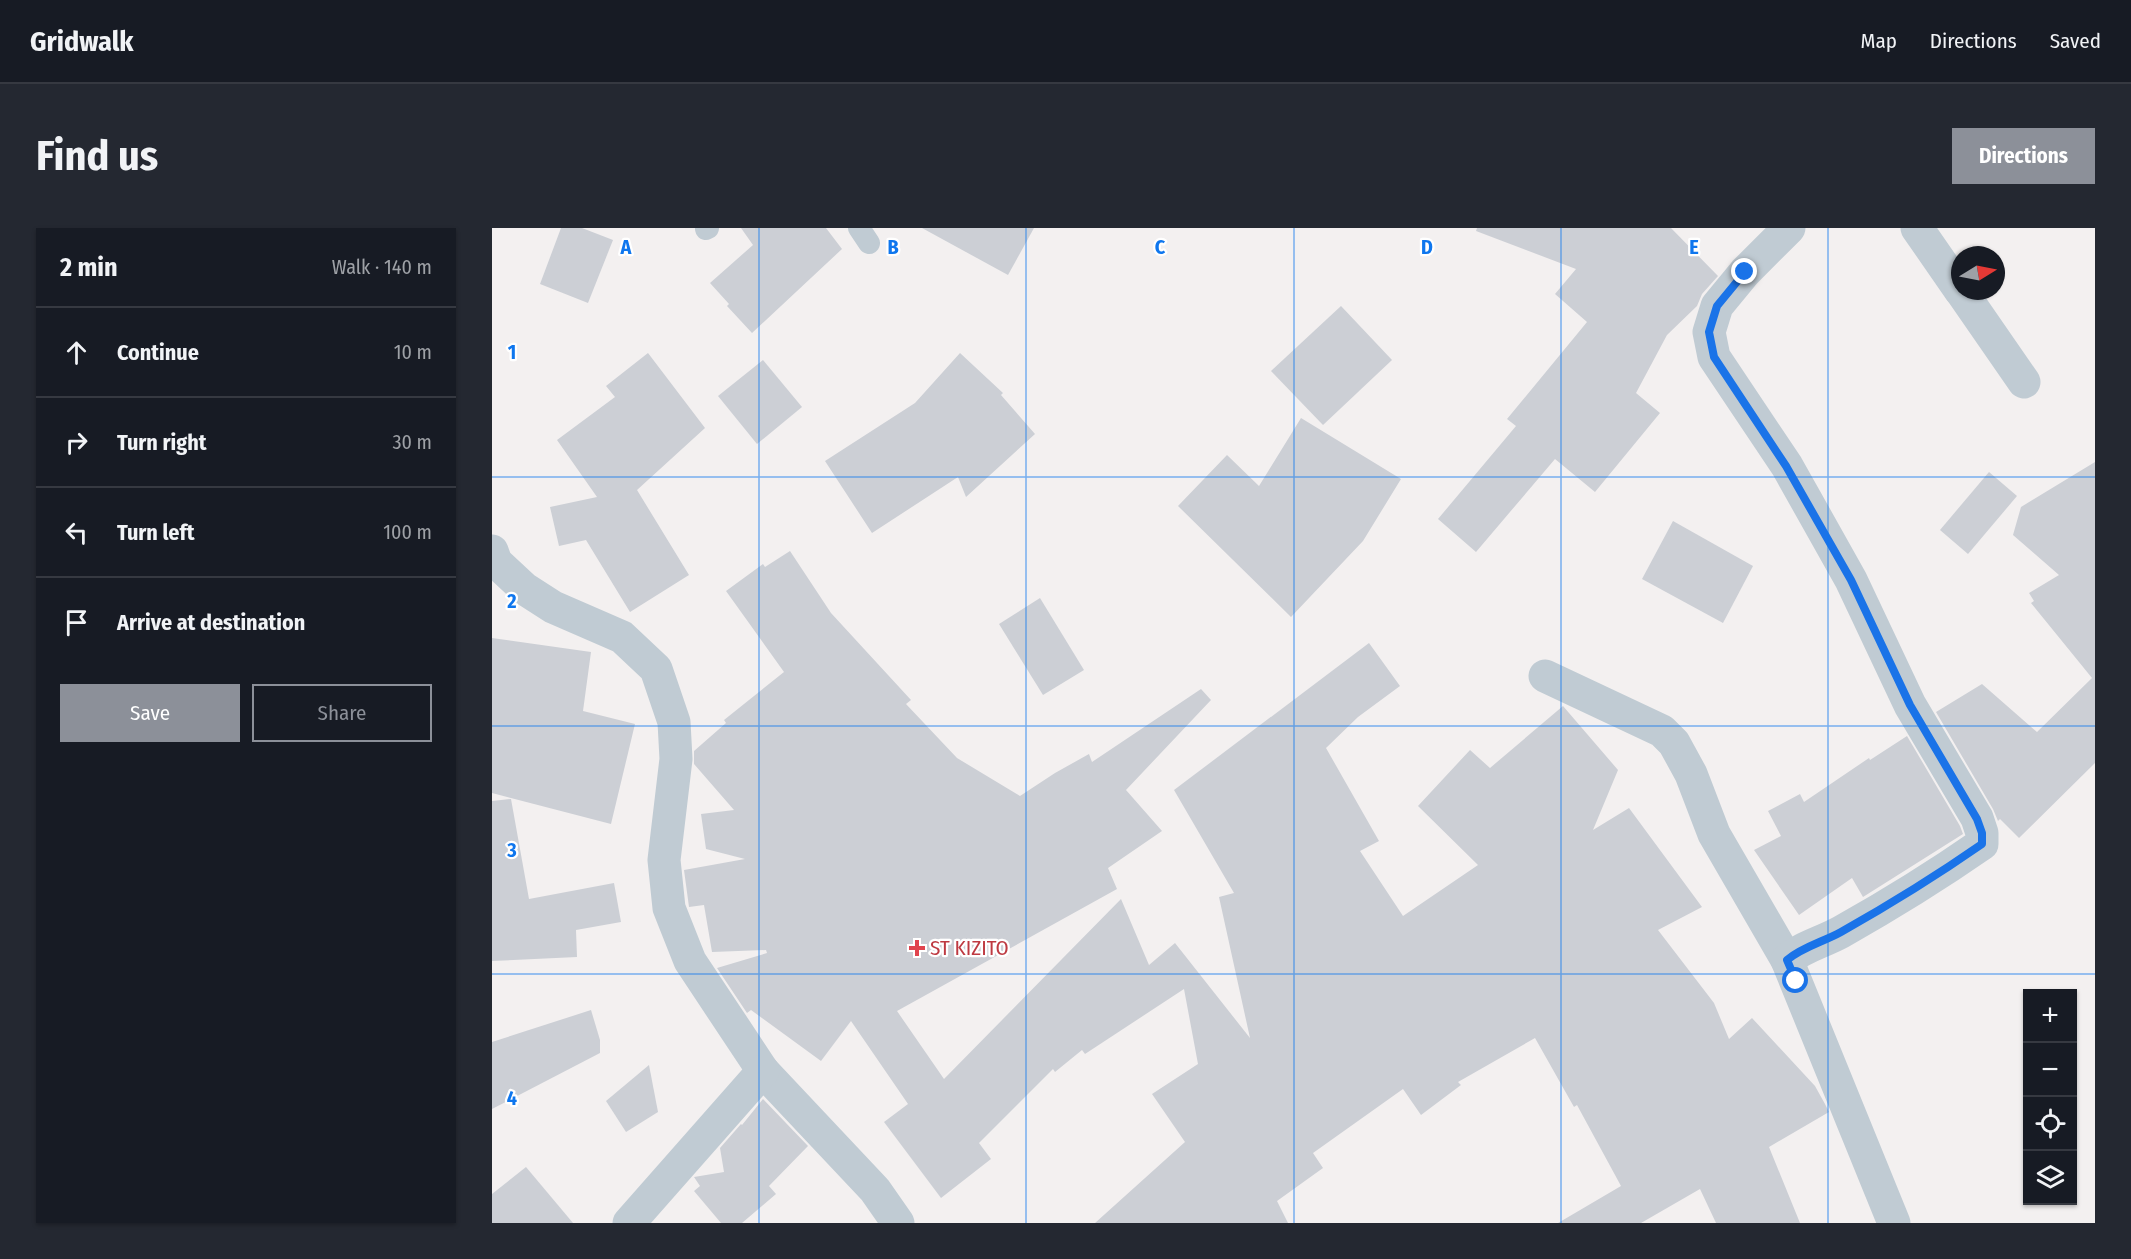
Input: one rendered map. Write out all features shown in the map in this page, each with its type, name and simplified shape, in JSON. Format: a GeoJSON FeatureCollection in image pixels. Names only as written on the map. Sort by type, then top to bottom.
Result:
{"type":"FeatureCollection","features":[{"type":"Feature","properties":{"kind":"street"},"geometry":{"type":"LineString","coordinates":[[1787,960],[1794,954],[1839,933],[1935,877],[1982,844],[1982,833],[1977,819],[1910,705],[1851,580],[1786,466],[1714,357],[1709,332],[1717,306],[1745,272],[1789,228]]}},
{"type":"Feature","properties":{"kind":"street"},"geometry":{"type":"LineString","coordinates":[[1917,228],[1951,278]]}},
{"type":"Feature","properties":{"kind":"street"},"geometry":{"type":"LineString","coordinates":[[1966,300],[2024,382]]}},
{"type":"Feature","properties":{"kind":"street"},"geometry":{"type":"LineString","coordinates":[[492,550],[496,562],[525,589],[553,607],[622,637],[656,669],[674,722],[676,759],[664,860],[669,908],[690,961],[763,1071],[875,1190],[897,1223]]}},
{"type":"Feature","properties":{"kind":"street"},"geometry":{"type":"LineString","coordinates":[[1545,676],[1662,731],[1674,743],[1691,774],[1714,834],[1787,960],[1894,1223]]}},
{"type":"Feature","properties":{"kind":"street"},"geometry":{"type":"LineString","coordinates":[[629,1223],[763,1071]]}},
{"type":"Feature","properties":{"kind":"building"},"geometry":{"type":"Polygon","coordinates":[[[561,228],[582,228],[613,240],[588,303],[540,284],[561,228]]]}},
{"type":"Feature","properties":{"kind":"building"},"geometry":{"type":"Polygon","coordinates":[[[741,228],[826,228],[842,249],[752,333],[710,283],[753,245],[741,228]]]}},
{"type":"Feature","properties":{"kind":"building"},"geometry":{"type":"Polygon","coordinates":[[[922,228],[1034,228],[1008,275],[922,228]]]}},
{"type":"Feature","properties":{"kind":"building"},"geometry":{"type":"Polygon","coordinates":[[[1477,228],[1671,228],[1718,276],[1702,294],[1697,306],[1667,335],[1636,393],[1660,413],[1595,492],[1555,459],[1476,552],[1438,519],[1516,426],[1507,419],[1587,322],[1555,294],[1576,269],[1476,231],[1477,228]]]}},
{"type":"Feature","properties":{"kind":"building"},"geometry":{"type":"Polygon","coordinates":[[[1341,306],[1392,360],[1323,425],[1271,371],[1341,306]]]}},
{"type":"Feature","properties":{"kind":"building"},"geometry":{"type":"Polygon","coordinates":[[[648,353],[705,428],[637,490],[689,575],[630,612],[586,540],[559,546],[550,507],[597,497],[557,440],[615,397],[606,386],[648,353]]]}},
{"type":"Feature","properties":{"kind":"building"},"geometry":{"type":"Polygon","coordinates":[[[960,353],[1003,393],[1001,395],[1035,434],[966,497],[958,477],[872,533],[825,461],[915,403],[960,353]]]}},
{"type":"Feature","properties":{"kind":"building"},"geometry":{"type":"Polygon","coordinates":[[[763,360],[802,407],[757,444],[718,396],[763,360]]]}},
{"type":"Feature","properties":{"kind":"building"},"geometry":{"type":"Polygon","coordinates":[[[1301,418],[1401,479],[1363,541],[1291,617],[1178,506],[1227,455],[1259,486],[1301,418]]]}},
{"type":"Feature","properties":{"kind":"building"},"geometry":{"type":"Polygon","coordinates":[[[2095,462],[2095,763],[2019,838],[2000,819],[1998,821],[1936,712],[1982,684],[2037,732],[2092,678],[2031,603],[2034,601],[2029,593],[2059,575],[2013,535],[2021,507],[2095,462]]]}},
{"type":"Feature","properties":{"kind":"building"},"geometry":{"type":"Polygon","coordinates":[[[1989,472],[2017,496],[1968,554],[1940,530],[1989,472]]]}},
{"type":"Feature","properties":{"kind":"building"},"geometry":{"type":"Polygon","coordinates":[[[1673,521],[1753,566],[1723,623],[1642,579],[1673,521]]]}},
{"type":"Feature","properties":{"kind":"building"},"geometry":{"type":"Polygon","coordinates":[[[790,551],[831,613],[911,700],[906,704],[957,758],[1020,796],[1089,754],[1092,762],[1201,689],[1211,700],[1126,790],[1162,831],[1108,868],[1117,889],[897,1011],[944,1079],[1121,899],[1149,965],[1175,943],[1250,1038],[1219,897],[1234,893],[1174,790],[1369,643],[1400,686],[1358,717],[1326,748],[1379,841],[1360,851],[1403,916],[1478,865],[1418,806],[1470,750],[1490,768],[1563,706],[1618,770],[1593,830],[1629,808],[1702,907],[1658,930],[1714,1003],[1729,1039],[1752,1018],[1815,1086],[1829,1112],[1769,1147],[1800,1223],[1716,1223],[1700,1189],[1641,1223],[1558,1223],[1621,1186],[1577,1105],[1574,1107],[1535,1038],[1458,1082],[1461,1085],[1421,1115],[1403,1089],[1313,1153],[1323,1168],[1277,1201],[1288,1223],[1095,1223],[1185,1142],[1152,1094],[1198,1064],[1184,989],[1085,1054],[1082,1050],[1055,1072],[1053,1069],[979,1143],[991,1159],[941,1198],[884,1122],[908,1104],[851,1021],[821,1061],[751,1010],[747,1013],[717,968],[767,953],[766,950],[712,952],[704,905],[689,907],[684,870],[745,859],[706,849],[701,814],[734,810],[694,764],[694,751],[726,723],[724,720],[784,672],[726,591],[763,564],[765,567],[790,551]]]}},
{"type":"Feature","properties":{"kind":"building"},"geometry":{"type":"Polygon","coordinates":[[[1040,598],[1084,670],[1043,695],[999,624],[1040,598]]]}},
{"type":"Feature","properties":{"kind":"building"},"geometry":{"type":"Polygon","coordinates":[[[492,638],[591,652],[583,711],[635,724],[611,824],[492,793],[492,638]]]}},
{"type":"Feature","properties":{"kind":"building"},"geometry":{"type":"Polygon","coordinates":[[[1907,736],[1963,834],[1863,897],[1852,878],[1799,915],[1754,850],[1781,836],[1768,811],[1800,794],[1804,802],[1869,758],[1870,760],[1907,736]]]}},
{"type":"Feature","properties":{"kind":"building"},"geometry":{"type":"Polygon","coordinates":[[[511,799],[529,899],[614,883],[621,922],[576,930],[577,957],[492,961],[492,801],[511,799]]]}},
{"type":"Feature","properties":{"kind":"building"},"geometry":{"type":"Polygon","coordinates":[[[591,1010],[600,1040],[600,1053],[492,1109],[492,1042],[591,1010]]]}},
{"type":"Feature","properties":{"kind":"building"},"geometry":{"type":"Polygon","coordinates":[[[649,1065],[658,1112],[626,1132],[606,1101],[649,1065]]]}},
{"type":"Feature","properties":{"kind":"building"},"geometry":{"type":"Polygon","coordinates":[[[763,1099],[808,1146],[769,1186],[776,1194],[742,1223],[721,1223],[694,1191],[700,1186],[694,1177],[724,1172],[720,1148],[763,1099]]]}},
{"type":"Feature","properties":{"kind":"building"},"geometry":{"type":"Polygon","coordinates":[[[526,1167],[573,1223],[492,1223],[492,1194],[526,1167]]]}},
{"type":"Feature","properties":{"kind":"place","name":"ST KIZITO"},"geometry":{"type":"Point","coordinates":[917,948]}},
{"type":"Feature","properties":{"kind":"route"},"geometry":{"type":"LineString","coordinates":[[1745,272],[1717,306],[1709,332],[1714,357],[1786,466],[1851,580],[1910,705],[1977,819],[1982,833],[1982,844],[1935,877],[1839,933],[1794,954],[1787,960],[1796,981]]}}]}
